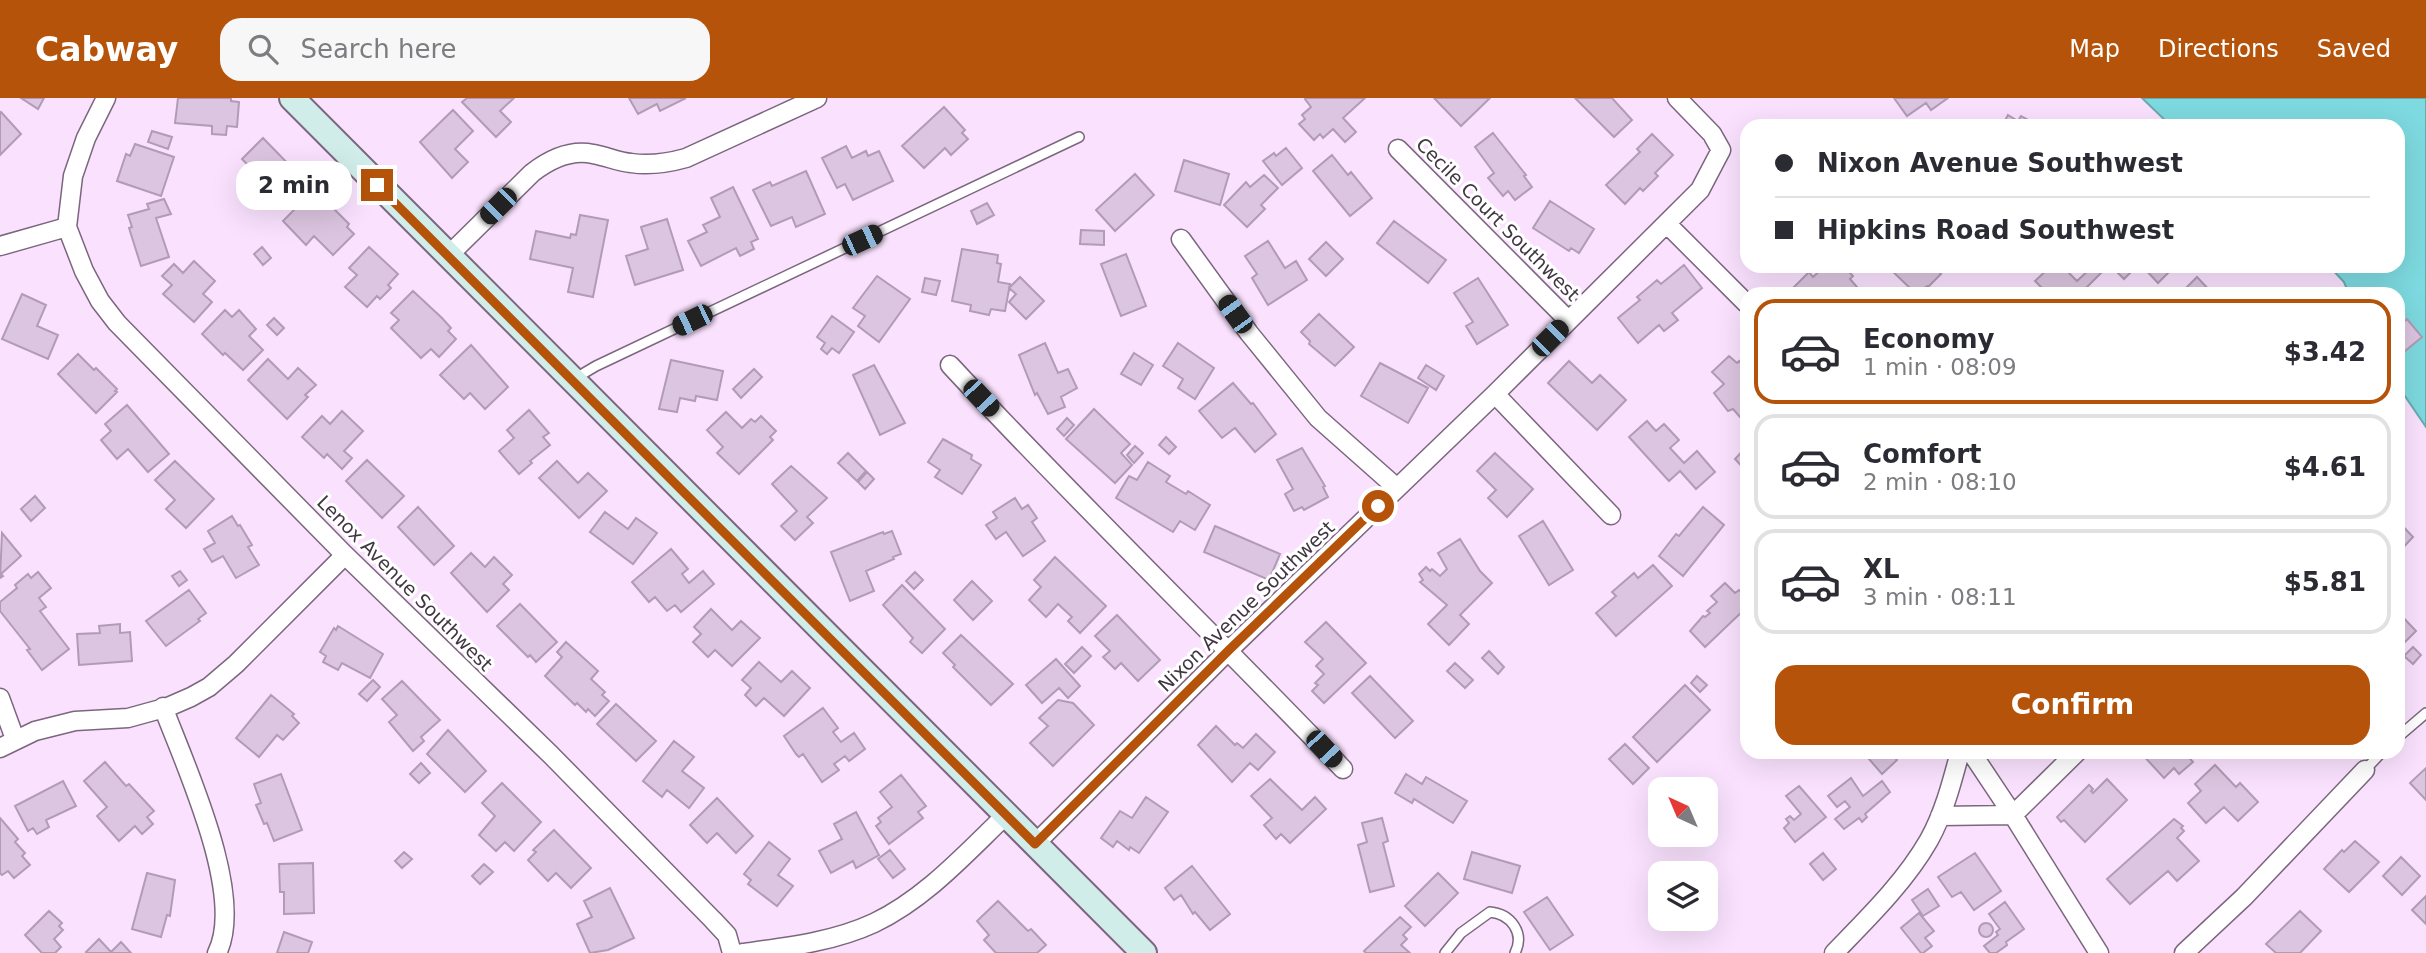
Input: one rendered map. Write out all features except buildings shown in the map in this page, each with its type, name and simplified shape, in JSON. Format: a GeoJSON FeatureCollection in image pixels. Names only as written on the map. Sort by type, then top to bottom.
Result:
{"type":"FeatureCollection","features":[{"type":"Feature","properties":{"kind":"street","name":"Lenox Avenue Southwest"},"geometry":{"type":"LineString","coordinates":[[106,98],[86,138],[73,176],[67,227],[83,271],[100,300],[117,323],[345,555],[551,755],[713,920],[727,935],[732,953]]}},
{"type":"Feature","properties":{"kind":"street"},"geometry":{"type":"LineString","coordinates":[[292,98],[1144,953]]}},
{"type":"Feature","properties":{"kind":"street"},"geometry":{"type":"LineString","coordinates":[[448,256],[546,162],[563,155],[580,153],[628,163],[667,163],[686,158],[817,98]]}},
{"type":"Feature","properties":{"kind":"street","name":"Nixon Avenue Southwest"},"geometry":{"type":"LineString","coordinates":[[1035,844],[1229,650],[1495,394],[1700,190],[1721,150],[1712,134],[1676,98]]}},
{"type":"Feature","properties":{"kind":"street","name":"Cecile Court Southwest"},"geometry":{"type":"LineString","coordinates":[[1398,149],[1568,320]]}},
{"type":"Feature","properties":{"kind":"street"},"geometry":{"type":"LineString","coordinates":[[1667,224],[1740,297]]}},
{"type":"Feature","properties":{"kind":"street"},"geometry":{"type":"LineString","coordinates":[[0,246],[67,227]]}},
{"type":"Feature","properties":{"kind":"street"},"geometry":{"type":"LineString","coordinates":[[1181,239],[1249,332],[1318,418],[1397,488]]}},
{"type":"Feature","properties":{"kind":"street"},"geometry":{"type":"LineString","coordinates":[[950,365],[1027,448],[1229,650],[1343,769]]}},
{"type":"Feature","properties":{"kind":"street"},"geometry":{"type":"LineString","coordinates":[[1495,394],[1611,515]]}},
{"type":"Feature","properties":{"kind":"street"},"geometry":{"type":"LineString","coordinates":[[0,698],[7,712],[7,744],[35,731],[75,721],[128,718],[168,707],[209,687],[236,664],[345,555]]}},
{"type":"Feature","properties":{"kind":"street"},"geometry":{"type":"LineString","coordinates":[[163,707],[205,816],[219,869],[225,901],[224,922],[217,953]]}},
{"type":"Feature","properties":{"kind":"street"},"geometry":{"type":"LineString","coordinates":[[1834,953],[1870,917],[1929,840],[1947,799],[1958,759]]}},
{"type":"Feature","properties":{"kind":"street"},"geometry":{"type":"LineString","coordinates":[[1975,759],[2099,953]]}},
{"type":"Feature","properties":{"kind":"street"},"geometry":{"type":"LineString","coordinates":[[1940,816],[2013,815],[2070,759]]}},
{"type":"Feature","properties":{"kind":"street"},"geometry":{"type":"LineString","coordinates":[[2185,953],[2244,897],[2365,770]]}},
{"type":"Feature","properties":{"kind":"street"},"geometry":{"type":"LineString","coordinates":[[743,953],[803,945],[873,923],[904,906],[943,877],[1006,815]]}},
{"type":"Feature","properties":{"kind":"lane"},"geometry":{"type":"LineString","coordinates":[[572,380],[1079,137]]}},
{"type":"Feature","properties":{"kind":"lane"},"geometry":{"type":"LineString","coordinates":[[2405,731],[2426,713]]}},
{"type":"Feature","properties":{"kind":"lane"},"geometry":{"type":"LineString","coordinates":[[2365,770],[2375,759]]}},
{"type":"Feature","properties":{"kind":"lane"},"geometry":{"type":"LineString","coordinates":[[1445,953],[1461,933],[1490,912],[1506,917],[1519,932],[1520,944],[1516,953]]}},
{"type":"Feature","properties":{"kind":"shaded area"},"geometry":{"type":"Polygon","coordinates":[[[2142,98],[2426,98],[2426,427],[2405,396],[2405,287],[2346,287],[2336,273],[2405,273],[2405,119],[2164,119],[2142,98]]]}},
{"type":"Feature","properties":{"kind":"route"},"geometry":{"type":"LineString","coordinates":[[377,185],[1035,844],[1378,506]]}}]}
